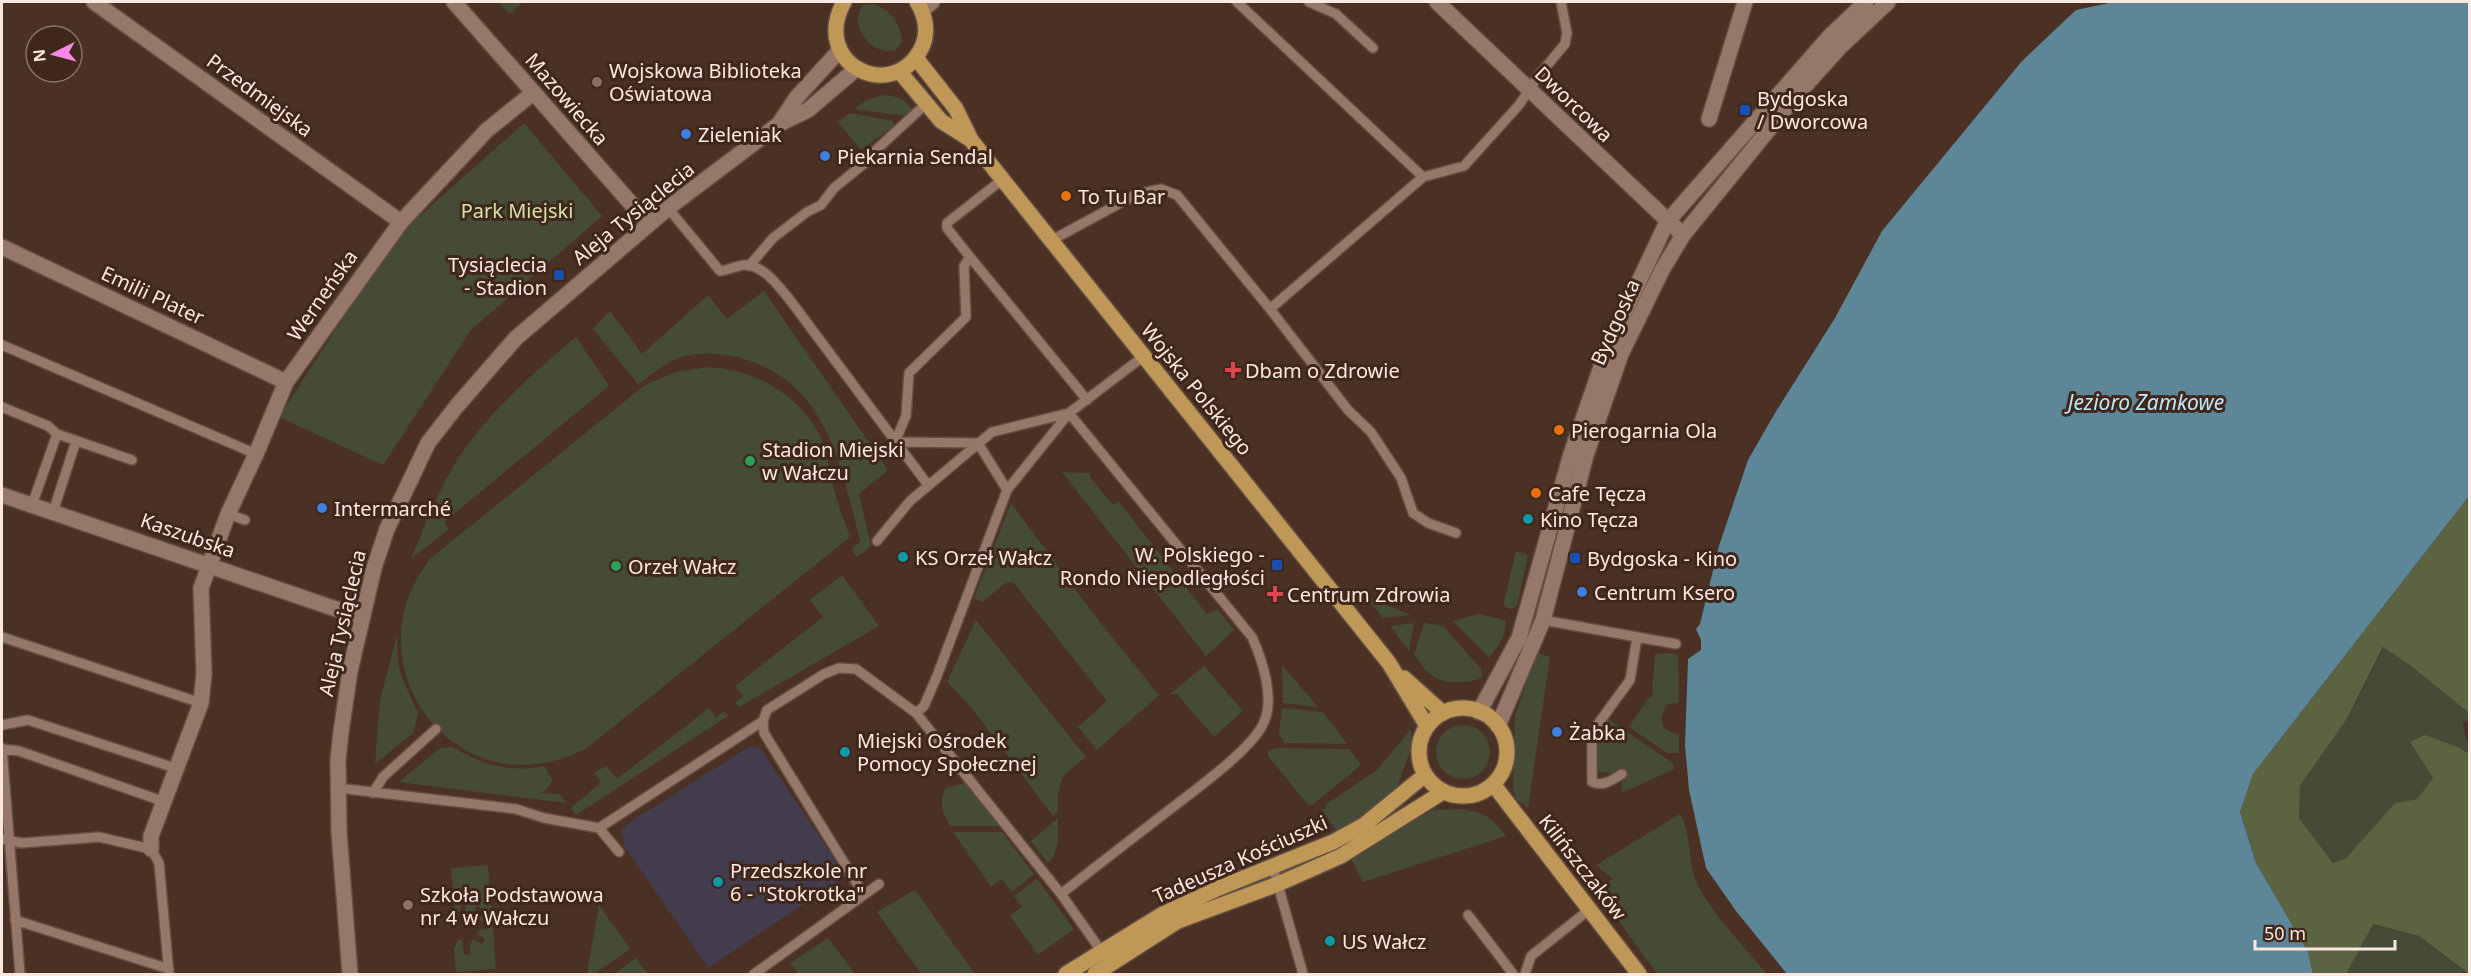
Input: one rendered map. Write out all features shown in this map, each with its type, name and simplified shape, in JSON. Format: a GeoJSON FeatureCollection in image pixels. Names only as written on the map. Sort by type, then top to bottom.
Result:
{"type":"FeatureCollection","features":[{"type":"Feature","properties":{"kind":"main road"},"geometry":{"type":"LineString","coordinates":[[844,2],[836,15],[834,34],[840,51],[856,69],[877,75],[899,71],[916,58],[924,43],[926,27],[924,4]]}},
{"type":"Feature","properties":{"kind":"main road","name":"Wojska Polskiego"},"geometry":{"type":"LineString","coordinates":[[916,58],[956,109],[970,140],[1053,240],[1389,663],[1427,726]]}},
{"type":"Feature","properties":{"kind":"main road","name":"Wojska Polskiego"},"geometry":{"type":"LineString","coordinates":[[899,71],[941,121],[970,140]]}},
{"type":"Feature","properties":{"kind":"main road","name":"Wojska Polskiego"},"geometry":{"type":"LineString","coordinates":[[1389,663],[1443,713]]}},
{"type":"Feature","properties":{"kind":"main road"},"geometry":{"type":"LineString","coordinates":[[1467,708],[1479,712],[1498,726],[1504,737],[1507,750],[1506,762],[1493,784],[1475,795],[1464,796],[1443,792],[1425,775],[1420,763],[1421,738],[1427,726],[1443,713],[1467,708]]}},
{"type":"Feature","properties":{"kind":"main road","name":"Tadeusza Kościuszki"},"geometry":{"type":"LineString","coordinates":[[1066,975],[1171,910],[1333,842],[1364,825],[1394,803],[1425,775]]}},
{"type":"Feature","properties":{"kind":"main road","name":"Kilińszczaków"},"geometry":{"type":"LineString","coordinates":[[1493,784],[1639,975]]}},
{"type":"Feature","properties":{"kind":"main road","name":"Tadeusza Kościuszki"},"geometry":{"type":"LineString","coordinates":[[1095,975],[1178,921],[1278,884],[1341,856],[1443,792]]}},
{"type":"Feature","properties":{"kind":"street","name":"Przedmiejska"},"geometry":{"type":"LineString","coordinates":[[94,2],[401,222]]}},
{"type":"Feature","properties":{"kind":"street","name":"Mazowiecka"},"geometry":{"type":"LineString","coordinates":[[454,2],[649,224]]}},
{"type":"Feature","properties":{"kind":"street","name":"Dworcowa"},"geometry":{"type":"LineString","coordinates":[[1437,2],[1666,222],[1683,235]]}},
{"type":"Feature","properties":{"kind":"street"},"geometry":{"type":"LineString","coordinates":[[1709,119],[1745,2]]}},
{"type":"Feature","properties":{"kind":"street","name":"Bydgoska"},"geometry":{"type":"LineString","coordinates":[[1479,712],[1519,638],[1571,454],[1608,347],[1666,222],[1830,36],[1866,2]]}},
{"type":"Feature","properties":{"kind":"street","name":"Bydgoska"},"geometry":{"type":"LineString","coordinates":[[1498,726],[1543,620],[1586,455],[1621,354],[1662,270],[1683,235],[1794,97],[1881,4]]}},
{"type":"Feature","properties":{"kind":"street","name":"Aleja Tysiąclecia"},"geometry":{"type":"LineString","coordinates":[[779,124],[797,96],[840,51]]}},
{"type":"Feature","properties":{"kind":"street","name":"Aleja Tysiąclecia"},"geometry":{"type":"LineString","coordinates":[[350,975],[341,877],[338,788],[340,732],[362,616],[387,529],[428,443],[456,407],[516,339],[668,208],[779,124],[808,110],[856,69]]}},
{"type":"Feature","properties":{"kind":"street","name":"Werneńska"},"geometry":{"type":"LineString","coordinates":[[151,849],[152,836],[201,703],[204,674],[201,588],[228,514],[286,382],[401,222],[487,130],[533,93]]}},
{"type":"Feature","properties":{"kind":"street","name":"Emilii Plater"},"geometry":{"type":"LineString","coordinates":[[2,247],[286,382]]}},
{"type":"Feature","properties":{"kind":"street","name":"Kaszubska"},"geometry":{"type":"LineString","coordinates":[[2,495],[362,616]]}},
{"type":"Feature","properties":{"kind":"lane"},"geometry":{"type":"LineString","coordinates":[[1236,2],[1423,177]]}},
{"type":"Feature","properties":{"kind":"lane"},"geometry":{"type":"LineString","coordinates":[[1309,2],[1336,14],[1373,48]]}},
{"type":"Feature","properties":{"kind":"lane"},"geometry":{"type":"LineString","coordinates":[[1270,309],[1423,177],[1464,166],[1519,105],[1565,44],[1567,33],[1561,2]]}},
{"type":"Feature","properties":{"kind":"lane"},"geometry":{"type":"LineString","coordinates":[[749,266],[773,238],[807,212],[821,205],[834,188],[866,162],[876,150],[927,104]]}},
{"type":"Feature","properties":{"kind":"lane"},"geometry":{"type":"LineString","coordinates":[[1002,179],[947,223],[947,228],[1088,400]]}},
{"type":"Feature","properties":{"kind":"lane"},"geometry":{"type":"LineString","coordinates":[[1053,240],[1137,194],[1161,189],[1177,195],[1270,309],[1348,410],[1371,432],[1401,478],[1413,513],[1428,522],[1456,533]]}},
{"type":"Feature","properties":{"kind":"lane"},"geometry":{"type":"LineString","coordinates":[[668,208],[720,271],[744,265],[749,266],[759,270],[775,283],[928,485]]}},
{"type":"Feature","properties":{"kind":"lane"},"geometry":{"type":"LineString","coordinates":[[895,442],[906,416],[909,373],[966,317],[964,266],[970,257]]}},
{"type":"Feature","properties":{"kind":"lane"},"geometry":{"type":"LineString","coordinates":[[2,345],[256,454]]}},
{"type":"Feature","properties":{"kind":"lane"},"geometry":{"type":"LineString","coordinates":[[916,713],[924,706],[933,686],[1007,490],[1069,413],[1144,356]]}},
{"type":"Feature","properties":{"kind":"lane"},"geometry":{"type":"LineString","coordinates":[[2,407],[48,426],[57,434],[132,460]]}},
{"type":"Feature","properties":{"kind":"lane"},"geometry":{"type":"LineString","coordinates":[[877,541],[910,501],[992,432],[1069,413]]}},
{"type":"Feature","properties":{"kind":"lane"},"geometry":{"type":"LineString","coordinates":[[1061,894],[1227,765],[1265,721],[1267,704],[1266,675],[1252,637],[1069,413]]}},
{"type":"Feature","properties":{"kind":"lane"},"geometry":{"type":"LineString","coordinates":[[32,505],[57,434]]}},
{"type":"Feature","properties":{"kind":"lane"},"geometry":{"type":"LineString","coordinates":[[52,512],[76,441]]}},
{"type":"Feature","properties":{"kind":"lane"},"geometry":{"type":"LineString","coordinates":[[895,442],[978,442]]}},
{"type":"Feature","properties":{"kind":"lane"},"geometry":{"type":"LineString","coordinates":[[978,442],[1007,490]]}},
{"type":"Feature","properties":{"kind":"lane"},"geometry":{"type":"LineString","coordinates":[[228,514],[245,520]]}},
{"type":"Feature","properties":{"kind":"lane"},"geometry":{"type":"LineString","coordinates":[[1543,620],[1676,644]]}},
{"type":"Feature","properties":{"kind":"lane"},"geometry":{"type":"LineString","coordinates":[[2,637],[201,703]]}},
{"type":"Feature","properties":{"kind":"lane"},"geometry":{"type":"LineString","coordinates":[[1622,774],[1605,783],[1592,782],[1592,742],[1595,729],[1630,680],[1636,638]]}},
{"type":"Feature","properties":{"kind":"lane"},"geometry":{"type":"LineString","coordinates":[[864,895],[764,733],[763,721],[767,710],[824,674],[839,668],[856,669],[916,713],[1061,894],[1102,952]]}},
{"type":"Feature","properties":{"kind":"lane"},"geometry":{"type":"LineString","coordinates":[[2,725],[28,720],[178,770]]}},
{"type":"Feature","properties":{"kind":"lane"},"geometry":{"type":"LineString","coordinates":[[599,828],[763,721]]}},
{"type":"Feature","properties":{"kind":"lane"},"geometry":{"type":"LineString","coordinates":[[373,793],[384,777],[436,729]]}},
{"type":"Feature","properties":{"kind":"lane"},"geometry":{"type":"LineString","coordinates":[[20,975],[5,840],[2,748],[19,751],[165,802]]}},
{"type":"Feature","properties":{"kind":"lane"},"geometry":{"type":"LineString","coordinates":[[338,788],[516,809],[544,818],[599,828],[619,852]]}},
{"type":"Feature","properties":{"kind":"lane"},"geometry":{"type":"LineString","coordinates":[[5,840],[22,843],[99,837],[151,849],[159,863],[169,972],[15,920]]}},
{"type":"Feature","properties":{"kind":"lane"},"geometry":{"type":"LineString","coordinates":[[1273,867],[1303,975]]}},
{"type":"Feature","properties":{"kind":"lane"},"geometry":{"type":"LineString","coordinates":[[754,975],[879,884]]}},
{"type":"Feature","properties":{"kind":"lane"},"geometry":{"type":"LineString","coordinates":[[1525,975],[1530,956],[1590,909]]}},
{"type":"Feature","properties":{"kind":"lane"},"geometry":{"type":"LineString","coordinates":[[1468,915],[1514,975]]}},
{"type":"Feature","properties":{"kind":"shaded area"},"geometry":{"type":"Polygon","coordinates":[[[750,746],[760,748],[846,876],[708,968],[625,847],[621,831],[630,822],[750,746]]]}},
{"type":"Feature","properties":{"kind":"green space"},"geometry":{"type":"Polygon","coordinates":[[[498,2],[523,2],[510,14],[498,2]]]}},
{"type":"Feature","properties":{"kind":"green space"},"geometry":{"type":"Polygon","coordinates":[[[873,4],[890,13],[897,23],[902,41],[896,50],[879,49],[865,38],[860,30],[859,13],[863,5],[873,4]]]}},
{"type":"Feature","properties":{"kind":"green space"},"geometry":{"type":"Polygon","coordinates":[[[884,95],[900,99],[912,109],[905,116],[854,109],[867,100],[884,95]]]}},
{"type":"Feature","properties":{"kind":"green space"},"geometry":{"type":"Polygon","coordinates":[[[850,113],[893,121],[894,126],[861,150],[838,122],[850,113]]]}},
{"type":"Feature","properties":{"kind":"green space","name":"Park Miejski"},"geometry":{"type":"Polygon","coordinates":[[[524,123],[602,216],[471,330],[383,465],[279,417],[395,238],[524,123]]]}},
{"type":"Feature","properties":{"kind":"green space"},"geometry":{"type":"Polygon","coordinates":[[[764,291],[888,470],[859,494],[871,546],[857,557],[852,550],[860,541],[837,458],[812,408],[795,387],[772,371],[744,359],[712,354],[696,354],[675,359],[638,384],[593,329],[610,311],[642,354],[708,295],[727,319],[764,291]]]}},
{"type":"Feature","properties":{"kind":"green space"},"geometry":{"type":"Polygon","coordinates":[[[576,337],[609,386],[444,522],[449,529],[411,559],[441,489],[465,449],[493,414],[576,337]]]}},
{"type":"Feature","properties":{"kind":"green space"},"geometry":{"type":"Polygon","coordinates":[[[708,367],[744,373],[760,380],[790,398],[802,410],[822,440],[836,498],[850,537],[588,747],[542,763],[499,762],[461,747],[430,720],[409,685],[401,644],[407,601],[431,558],[645,385],[676,372],[708,367]]]}},
{"type":"Feature","properties":{"kind":"green space"},"geometry":{"type":"Polygon","coordinates":[[[1062,472],[1091,473],[1089,476],[1113,505],[1119,502],[1207,614],[1217,609],[1234,630],[1206,656],[1062,472]]]}},
{"type":"Feature","properties":{"kind":"green space"},"geometry":{"type":"Polygon","coordinates":[[[2469,496],[2469,713],[2411,666],[2383,647],[2346,720],[2300,786],[2299,818],[2333,863],[2346,858],[2395,803],[2417,799],[2433,778],[2410,742],[2425,735],[2462,749],[2469,754],[2469,974],[2419,936],[2373,924],[2346,974],[2313,974],[2308,952],[2256,863],[2240,812],[2253,774],[2469,496]]]}},
{"type":"Feature","properties":{"kind":"green space"},"geometry":{"type":"Polygon","coordinates":[[[1011,503],[1099,621],[1159,695],[1097,750],[1078,727],[1107,701],[1013,582],[1006,583],[982,602],[974,598],[1011,503]]]}},
{"type":"Feature","properties":{"kind":"green space"},"geometry":{"type":"Polygon","coordinates":[[[1516,551],[1528,555],[1517,606],[1511,609],[1503,606],[1516,551]]]}},
{"type":"Feature","properties":{"kind":"green space"},"geometry":{"type":"Polygon","coordinates":[[[842,575],[879,626],[739,707],[735,703],[743,696],[735,686],[823,617],[810,600],[842,575]]]}},
{"type":"Feature","properties":{"kind":"green space"},"geometry":{"type":"Polygon","coordinates":[[[1365,596],[1411,615],[1383,618],[1365,596]]]}},
{"type":"Feature","properties":{"kind":"green space"},"geometry":{"type":"Polygon","coordinates":[[[1478,614],[1505,620],[1502,640],[1489,657],[1453,621],[1478,614]]]}},
{"type":"Feature","properties":{"kind":"green space"},"geometry":{"type":"Polygon","coordinates":[[[976,620],[1086,757],[1066,774],[1060,784],[1058,811],[1053,816],[970,706],[947,682],[976,620]]]}},
{"type":"Feature","properties":{"kind":"green space"},"geometry":{"type":"Polygon","coordinates":[[[1414,623],[1409,651],[1390,626],[1414,623]]]}},
{"type":"Feature","properties":{"kind":"green space"},"geometry":{"type":"Polygon","coordinates":[[[1424,623],[1443,626],[1481,669],[1482,677],[1470,681],[1450,682],[1432,676],[1414,655],[1424,623]]]}},
{"type":"Feature","properties":{"kind":"green space"},"geometry":{"type":"Polygon","coordinates":[[[397,635],[398,662],[402,678],[418,713],[413,733],[375,764],[380,700],[397,635]]]}},
{"type":"Feature","properties":{"kind":"green space"},"geometry":{"type":"Polygon","coordinates":[[[2384,647],[2469,713],[2469,720],[2463,723],[2469,754],[2462,749],[2410,742],[2433,778],[2417,799],[2395,803],[2346,858],[2333,863],[2299,818],[2300,786],[2346,720],[2384,647]]]}},
{"type":"Feature","properties":{"kind":"green space"},"geometry":{"type":"Polygon","coordinates":[[[1537,653],[1550,657],[1528,808],[1516,799],[1513,789],[1515,715],[1537,653]]]}},
{"type":"Feature","properties":{"kind":"green space"},"geometry":{"type":"Polygon","coordinates":[[[1655,654],[1678,655],[1679,703],[1668,704],[1661,719],[1664,727],[1679,734],[1679,753],[1667,753],[1629,727],[1652,696],[1655,654]]]}},
{"type":"Feature","properties":{"kind":"green space"},"geometry":{"type":"Polygon","coordinates":[[[1282,665],[1318,707],[1283,703],[1282,665]]]}},
{"type":"Feature","properties":{"kind":"green space"},"geometry":{"type":"Polygon","coordinates":[[[1204,666],[1243,711],[1214,737],[1177,694],[1170,694],[1204,666]]]}},
{"type":"Feature","properties":{"kind":"green space"},"geometry":{"type":"Polygon","coordinates":[[[709,708],[716,717],[724,711],[728,716],[576,815],[571,808],[601,782],[594,773],[606,766],[617,779],[709,708]]]}},
{"type":"Feature","properties":{"kind":"green space"},"geometry":{"type":"Polygon","coordinates":[[[1282,708],[1323,712],[1347,744],[1284,743],[1279,734],[1282,708]]]}},
{"type":"Feature","properties":{"kind":"green space"},"geometry":{"type":"Polygon","coordinates":[[[1608,719],[1673,763],[1674,769],[1622,793],[1621,783],[1627,777],[1623,769],[1614,773],[1596,772],[1599,731],[1608,719]]]}},
{"type":"Feature","properties":{"kind":"green space"},"geometry":{"type":"Polygon","coordinates":[[[1463,725],[1473,727],[1482,733],[1488,742],[1490,752],[1488,762],[1482,771],[1473,777],[1463,779],[1453,777],[1444,771],[1438,762],[1436,752],[1438,742],[1444,733],[1453,727],[1463,725]]]}},
{"type":"Feature","properties":{"kind":"green space"},"geometry":{"type":"Polygon","coordinates":[[[1411,729],[1412,745],[1397,788],[1389,797],[1337,832],[1323,811],[1327,804],[1377,770],[1411,729]]]}},
{"type":"Feature","properties":{"kind":"green space"},"geometry":{"type":"Polygon","coordinates":[[[453,747],[474,759],[497,766],[520,769],[544,766],[553,781],[542,793],[559,794],[567,803],[399,782],[440,748],[453,747]]]}},
{"type":"Feature","properties":{"kind":"green space"},"geometry":{"type":"Polygon","coordinates":[[[1276,748],[1349,749],[1361,765],[1312,805],[1308,805],[1268,756],[1268,751],[1276,748]]]}},
{"type":"Feature","properties":{"kind":"green space"},"geometry":{"type":"Polygon","coordinates":[[[965,783],[969,785],[1000,826],[950,826],[942,807],[942,798],[946,788],[965,783]]]}},
{"type":"Feature","properties":{"kind":"green space"},"geometry":{"type":"Polygon","coordinates":[[[1461,809],[1487,816],[1506,836],[1363,882],[1351,859],[1432,810],[1461,809]]]}},
{"type":"Feature","properties":{"kind":"green space"},"geometry":{"type":"Polygon","coordinates":[[[1680,814],[1687,831],[1696,881],[1729,929],[1767,974],[1657,974],[1603,899],[1609,881],[1613,879],[1596,865],[1680,814]]]}},
{"type":"Feature","properties":{"kind":"green space"},"geometry":{"type":"Polygon","coordinates":[[[1058,818],[1055,853],[1048,863],[1031,841],[1058,818]]]}},
{"type":"Feature","properties":{"kind":"green space"},"geometry":{"type":"Polygon","coordinates":[[[953,832],[1002,832],[1034,874],[1012,892],[1002,879],[991,887],[953,832]]]}},
{"type":"Feature","properties":{"kind":"green space"},"geometry":{"type":"Polygon","coordinates":[[[488,865],[496,969],[456,972],[454,948],[458,940],[462,940],[464,955],[470,954],[470,944],[473,939],[482,944],[485,939],[477,934],[480,930],[488,929],[487,919],[481,922],[478,917],[484,912],[478,905],[473,912],[466,913],[465,902],[460,902],[460,911],[455,914],[451,868],[488,865]]]}},
{"type":"Feature","properties":{"kind":"green space"},"geometry":{"type":"Polygon","coordinates":[[[1037,879],[1074,929],[1038,955],[1010,916],[1022,907],[1014,896],[1037,879]]]}},
{"type":"Feature","properties":{"kind":"green space"},"geometry":{"type":"Polygon","coordinates":[[[915,890],[975,974],[921,974],[877,912],[915,890]]]}},
{"type":"Feature","properties":{"kind":"green space"},"geometry":{"type":"Polygon","coordinates":[[[599,905],[630,949],[594,974],[587,974],[599,905]]]}},
{"type":"Feature","properties":{"kind":"green space"},"geometry":{"type":"Polygon","coordinates":[[[2372,924],[2419,936],[2468,974],[2344,974],[2372,924]]]}},
{"type":"Feature","properties":{"kind":"green space"},"geometry":{"type":"Polygon","coordinates":[[[828,938],[855,974],[798,974],[790,963],[828,938]]]}},
{"type":"Feature","properties":{"kind":"green space"},"geometry":{"type":"Polygon","coordinates":[[[636,958],[648,974],[614,974],[636,958]]]}},
{"type":"Feature","properties":{"kind":"water","name":"Jezioro Zamkowe"},"geometry":{"type":"Polygon","coordinates":[[[2114,2],[2469,2],[2469,496],[2253,774],[2240,812],[2256,863],[2308,952],[2313,974],[1787,974],[1736,911],[1706,868],[1689,790],[1685,745],[1688,659],[1701,650],[1701,640],[1696,629],[1700,624],[1719,546],[1748,460],[1835,318],[1882,231],[2022,61],[2076,10],[2114,2]]]}},
{"type":"Feature","properties":{"kind":"place","name":"Wojskowa Biblioteka Oświatowa"},"geometry":{"type":"Point","coordinates":[597,82]}},
{"type":"Feature","properties":{"kind":"place","name":"Bydgoska / Dworcowa"},"geometry":{"type":"Point","coordinates":[1745,110]}},
{"type":"Feature","properties":{"kind":"place","name":"Zieleniak"},"geometry":{"type":"Point","coordinates":[686,134]}},
{"type":"Feature","properties":{"kind":"place","name":"Piekarnia Sendal"},"geometry":{"type":"Point","coordinates":[825,156]}},
{"type":"Feature","properties":{"kind":"place","name":"To Tu Bar"},"geometry":{"type":"Point","coordinates":[1066,196]}},
{"type":"Feature","properties":{"kind":"place","name":"Tysiąclecia - Stadion"},"geometry":{"type":"Point","coordinates":[559,275]}},
{"type":"Feature","properties":{"kind":"place","name":"Dbam o Zdrowie"},"geometry":{"type":"Point","coordinates":[1233,370]}},
{"type":"Feature","properties":{"kind":"place","name":"Pierogarnia Ola"},"geometry":{"type":"Point","coordinates":[1559,430]}},
{"type":"Feature","properties":{"kind":"place","name":"Stadion Miejski w Wałczu"},"geometry":{"type":"Point","coordinates":[750,461]}},
{"type":"Feature","properties":{"kind":"place","name":"Cafe Tęcza"},"geometry":{"type":"Point","coordinates":[1536,493]}},
{"type":"Feature","properties":{"kind":"place","name":"Intermarché"},"geometry":{"type":"Point","coordinates":[322,508]}},
{"type":"Feature","properties":{"kind":"place","name":"Kino Tęcza"},"geometry":{"type":"Point","coordinates":[1528,519]}},
{"type":"Feature","properties":{"kind":"place","name":"KS Orzeł Wałcz"},"geometry":{"type":"Point","coordinates":[903,557]}},
{"type":"Feature","properties":{"kind":"place","name":"Bydgoska - Kino"},"geometry":{"type":"Point","coordinates":[1575,558]}},
{"type":"Feature","properties":{"kind":"place","name":"W. Polskiego - Rondo Niepodległości"},"geometry":{"type":"Point","coordinates":[1277,565]}},
{"type":"Feature","properties":{"kind":"place","name":"Orzeł Wałcz"},"geometry":{"type":"Point","coordinates":[616,566]}},
{"type":"Feature","properties":{"kind":"place","name":"Centrum Ksero"},"geometry":{"type":"Point","coordinates":[1582,592]}},
{"type":"Feature","properties":{"kind":"place","name":"Centrum Zdrowia"},"geometry":{"type":"Point","coordinates":[1275,594]}},
{"type":"Feature","properties":{"kind":"place","name":"Żabka"},"geometry":{"type":"Point","coordinates":[1557,732]}},
{"type":"Feature","properties":{"kind":"place","name":"Miejski Ośrodek Pomocy Społecznej"},"geometry":{"type":"Point","coordinates":[845,752]}},
{"type":"Feature","properties":{"kind":"place","name":"Przedszkole nr 6 - \"Stokrotka\""},"geometry":{"type":"Point","coordinates":[718,882]}},
{"type":"Feature","properties":{"kind":"place","name":"Szkoła Podstawowa nr 4 w Wałczu"},"geometry":{"type":"Point","coordinates":[408,905]}},
{"type":"Feature","properties":{"kind":"place","name":"US Wałcz"},"geometry":{"type":"Point","coordinates":[1330,941]}}]}
